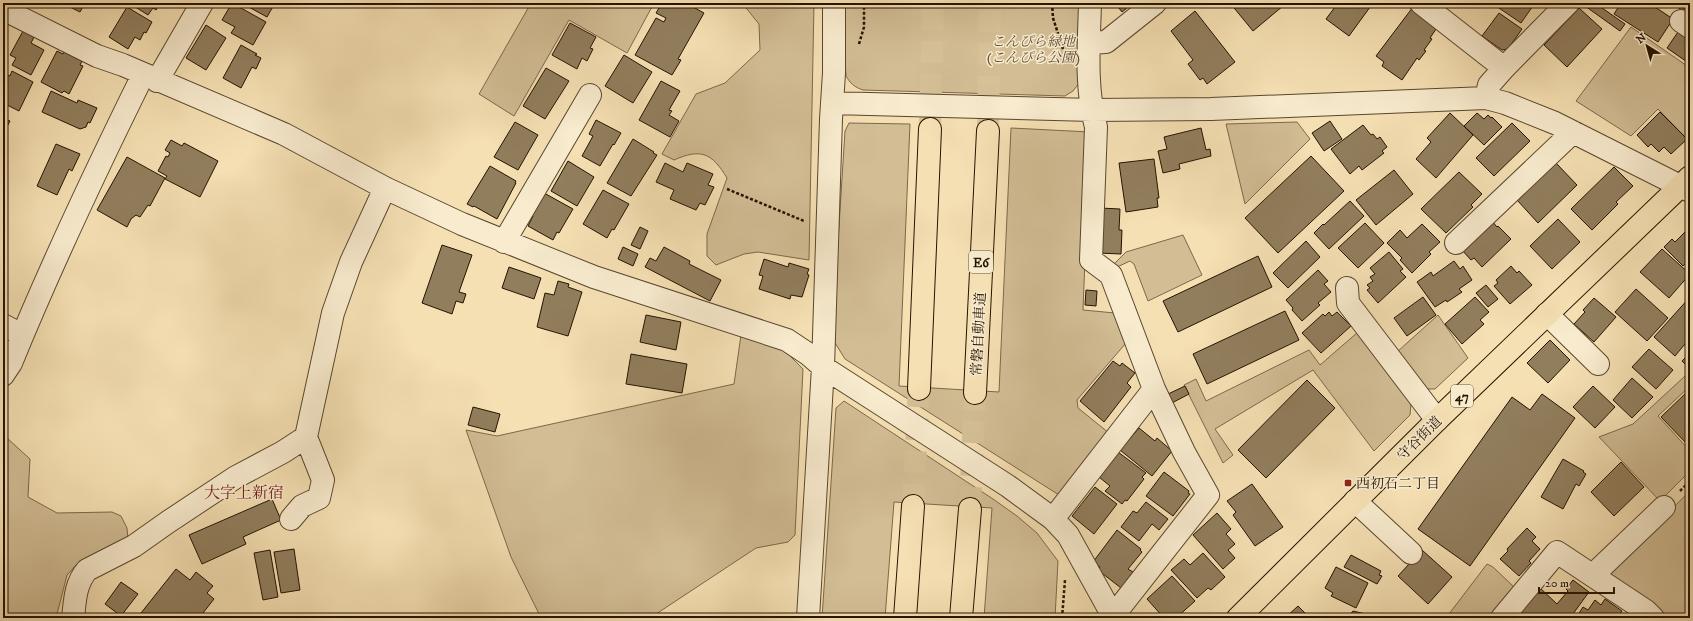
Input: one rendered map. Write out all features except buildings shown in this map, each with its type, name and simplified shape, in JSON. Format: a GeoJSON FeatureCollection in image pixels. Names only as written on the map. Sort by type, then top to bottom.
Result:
{"type":"FeatureCollection","features":[{"type":"Feature","properties":{"kind":"main road"},"geometry":{"type":"LineString","coordinates":[[919,389],[930,129]]}},
{"type":"Feature","properties":{"kind":"main road","name":"常磐自動車道"},"geometry":{"type":"LineString","coordinates":[[975,393],[988,131]]}},
{"type":"Feature","properties":{"kind":"main road","name":"守谷街道"},"geometry":{"type":"LineString","coordinates":[[1238,618],[1437,420],[1547,314],[1687,184]]}},
{"type":"Feature","properties":{"kind":"main road"},"geometry":{"type":"LineString","coordinates":[[905,618],[913,506]]}},
{"type":"Feature","properties":{"kind":"main road"},"geometry":{"type":"LineString","coordinates":[[961,618],[970,509]]}},
{"type":"Feature","properties":{"kind":"street"},"geometry":{"type":"LineString","coordinates":[[3,375],[11,363],[22,335],[96,170],[150,78],[202,3]]}},
{"type":"Feature","properties":{"kind":"street"},"geometry":{"type":"LineString","coordinates":[[808,618],[822,367],[834,73],[834,3]]}},
{"type":"Feature","properties":{"kind":"street"},"geometry":{"type":"LineString","coordinates":[[3,10],[97,56],[284,134],[385,188],[504,242],[594,277],[787,340],[808,354],[822,367],[1008,486],[1053,518],[1068,535],[1114,617],[1208,495],[1184,452],[1154,390],[1111,275],[1090,260],[1096,126],[1092,110],[1089,82],[1090,3]]}},
{"type":"Feature","properties":{"kind":"street"},"geometry":{"type":"LineString","coordinates":[[1089,43],[1106,42],[1155,3]]}},
{"type":"Feature","properties":{"kind":"street"},"geometry":{"type":"LineString","coordinates":[[1421,3],[1504,68]]}},
{"type":"Feature","properties":{"kind":"street"},"geometry":{"type":"LineString","coordinates":[[1486,98],[1489,85],[1563,5]]}},
{"type":"Feature","properties":{"kind":"street"},"geometry":{"type":"LineString","coordinates":[[504,242],[590,95]]}},
{"type":"Feature","properties":{"kind":"street"},"geometry":{"type":"LineString","coordinates":[[832,103],[1092,110],[1211,109],[1486,98],[1505,103],[1573,132],[1687,184]]}},
{"type":"Feature","properties":{"kind":"street"},"geometry":{"type":"LineString","coordinates":[[1456,243],[1573,132]]}},
{"type":"Feature","properties":{"kind":"street"},"geometry":{"type":"LineString","coordinates":[[291,519],[302,506],[319,498],[323,480],[306,436],[333,313],[351,262],[385,188]]}},
{"type":"Feature","properties":{"kind":"street"},"geometry":{"type":"LineString","coordinates":[[1347,288],[1348,303],[1437,420]]}},
{"type":"Feature","properties":{"kind":"street"},"geometry":{"type":"LineString","coordinates":[[1547,314],[1598,364]]}},
{"type":"Feature","properties":{"kind":"street"},"geometry":{"type":"LineString","coordinates":[[3,326],[22,335]]}},
{"type":"Feature","properties":{"kind":"street"},"geometry":{"type":"LineString","coordinates":[[1053,518],[1154,390]]}},
{"type":"Feature","properties":{"kind":"street"},"geometry":{"type":"LineString","coordinates":[[73,618],[77,586],[87,570],[134,546],[230,482],[283,452],[306,436]]}},
{"type":"Feature","properties":{"kind":"street"},"geometry":{"type":"LineString","coordinates":[[1356,501],[1411,553]]}},
{"type":"Feature","properties":{"kind":"street"},"geometry":{"type":"LineString","coordinates":[[1593,575],[1664,507]]}},
{"type":"Feature","properties":{"kind":"street"},"geometry":{"type":"LineString","coordinates":[[1502,618],[1557,552],[1646,611],[1653,618]]}},
{"type":"Feature","properties":{"kind":"path"},"geometry":{"type":"LineString","coordinates":[[859,46],[864,26],[864,3]]}},
{"type":"Feature","properties":{"kind":"path"},"geometry":{"type":"LineString","coordinates":[[1052,3],[1053,18],[1064,51]]}},
{"type":"Feature","properties":{"kind":"path"},"geometry":{"type":"LineString","coordinates":[[727,189],[806,222]]}},
{"type":"Feature","properties":{"kind":"green space"},"geometry":{"type":"Polygon","coordinates":[[[531,3],[654,3],[627,53],[569,20],[514,116],[479,94],[531,3]]]}},
{"type":"Feature","properties":{"kind":"green space"},"geometry":{"type":"Polygon","coordinates":[[[742,3],[814,3],[809,260],[758,252],[744,254],[716,265],[707,256],[707,234],[727,178],[716,163],[705,155],[692,154],[674,160],[662,154],[696,94],[725,83],[760,50],[759,24],[742,3]]]}},
{"type":"Feature","properties":{"kind":"green space","name":"こんぴら緑地 (こんぴら公園)"},"geometry":{"type":"Polygon","coordinates":[[[846,3],[1084,3],[1080,82],[1073,91],[1065,96],[863,90],[857,88],[846,76],[843,26],[846,3]]]}},
{"type":"Feature","properties":{"kind":"green space"},"geometry":{"type":"Polygon","coordinates":[[[1631,27],[1690,68],[1690,142],[1658,109],[1631,136],[1576,101],[1631,27]]]}},
{"type":"Feature","properties":{"kind":"green space"},"geometry":{"type":"Polygon","coordinates":[[[1297,122],[1310,139],[1245,204],[1226,124],[1297,122]]]}},
{"type":"Feature","properties":{"kind":"green space"},"geometry":{"type":"Polygon","coordinates":[[[849,123],[910,124],[899,386],[999,392],[1011,128],[1090,132],[1083,310],[1115,313],[1126,343],[1077,400],[1078,408],[1109,433],[1059,495],[845,359],[832,338],[845,131],[849,123]]]}},
{"type":"Feature","properties":{"kind":"green space"},"geometry":{"type":"Polygon","coordinates":[[[1183,235],[1202,275],[1148,301],[1134,264],[1130,261],[1115,268],[1113,265],[1126,252],[1183,235]]]}},
{"type":"Feature","properties":{"kind":"green space"},"geometry":{"type":"Polygon","coordinates":[[[1438,315],[1468,358],[1435,389],[1424,389],[1397,352],[1438,315]]]}},
{"type":"Feature","properties":{"kind":"green space"},"geometry":{"type":"Polygon","coordinates":[[[1358,332],[1411,403],[1410,415],[1374,451],[1313,370],[1215,429],[1233,455],[1223,463],[1184,385],[1196,379],[1206,401],[1309,350],[1320,365],[1358,332]]]}},
{"type":"Feature","properties":{"kind":"green space"},"geometry":{"type":"Polygon","coordinates":[[[741,335],[783,349],[803,369],[795,535],[788,542],[756,548],[650,618],[541,618],[511,557],[466,430],[497,436],[734,384],[741,335]]]}},
{"type":"Feature","properties":{"kind":"green space"},"geometry":{"type":"Polygon","coordinates":[[[1685,376],[1690,381],[1690,386],[1658,416],[1690,451],[1690,471],[1660,501],[1599,437],[1633,424],[1685,376]]]}},
{"type":"Feature","properties":{"kind":"green space"},"geometry":{"type":"Polygon","coordinates":[[[844,401],[993,499],[1017,516],[1037,533],[1058,561],[1055,618],[984,618],[992,508],[894,502],[885,618],[822,618],[836,408],[844,401]]]}},
{"type":"Feature","properties":{"kind":"green space"},"geometry":{"type":"Polygon","coordinates":[[[3,432],[7,438],[30,459],[28,497],[57,513],[112,512],[121,516],[127,528],[128,539],[77,564],[67,575],[56,618],[3,618],[3,432]]]}},
{"type":"Feature","properties":{"kind":"green space"},"geometry":{"type":"Polygon","coordinates":[[[1690,491],[1690,618],[1663,618],[1604,575],[1690,491]]]}},
{"type":"Feature","properties":{"kind":"green space"},"geometry":{"type":"Polygon","coordinates":[[[1487,564],[1493,567],[1515,588],[1488,618],[1449,618],[1449,614],[1487,564]]]}},
{"type":"Feature","properties":{"kind":"tunnel"},"geometry":{"type":"LineString","coordinates":[[930,129],[933,3]]}},
{"type":"Feature","properties":{"kind":"tunnel"},"geometry":{"type":"LineString","coordinates":[[988,131],[990,3]]}},
{"type":"Feature","properties":{"kind":"tunnel"},"geometry":{"type":"LineString","coordinates":[[913,506],[919,389]]}},
{"type":"Feature","properties":{"kind":"tunnel"},"geometry":{"type":"LineString","coordinates":[[970,509],[975,393]]}},
{"type":"Feature","properties":{"kind":"place","name":"西初石二丁目"},"geometry":{"type":"Point","coordinates":[1348,483]}},
{"type":"Feature","properties":{"kind":"district","name":"大字上新宿"},"geometry":{"type":"Point","coordinates":[244,492]}}]}
